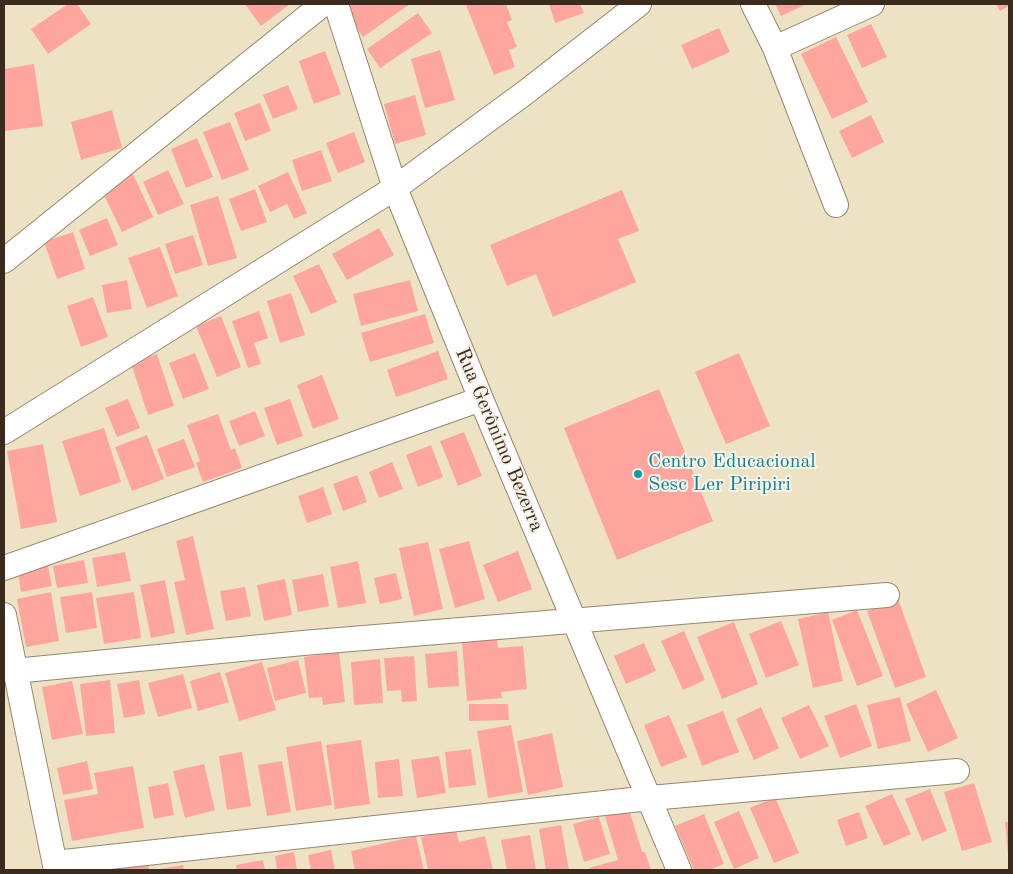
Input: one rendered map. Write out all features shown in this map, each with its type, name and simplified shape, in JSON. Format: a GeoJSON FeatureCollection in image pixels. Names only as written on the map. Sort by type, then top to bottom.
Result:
{"type":"FeatureCollection","features":[{"type":"Feature","properties":{"kind":"street"},"geometry":{"type":"LineString","coordinates":[[4,261],[323,4]]}},
{"type":"Feature","properties":{"kind":"street","name":"Rua Gerônimo Bezerra"},"geometry":{"type":"LineString","coordinates":[[336,4],[395,188],[480,399],[679,870]]}},
{"type":"Feature","properties":{"kind":"street"},"geometry":{"type":"LineString","coordinates":[[4,432],[395,188],[526,92],[639,4]]}},
{"type":"Feature","properties":{"kind":"street"},"geometry":{"type":"LineString","coordinates":[[753,4],[775,48],[836,206]]}},
{"type":"Feature","properties":{"kind":"street"},"geometry":{"type":"LineString","coordinates":[[775,48],[872,4]]}},
{"type":"Feature","properties":{"kind":"street"},"geometry":{"type":"LineString","coordinates":[[4,568],[480,399]]}},
{"type":"Feature","properties":{"kind":"street"},"geometry":{"type":"LineString","coordinates":[[14,671],[303,643],[887,595]]}},
{"type":"Feature","properties":{"kind":"street"},"geometry":{"type":"LineString","coordinates":[[4,615],[14,671],[56,866],[650,798],[957,771]]}},
{"type":"Feature","properties":{"kind":"building"},"geometry":{"type":"Polygon","coordinates":[[[68,4],[77,4],[91,24],[48,54],[31,29],[68,4]]]}},
{"type":"Feature","properties":{"kind":"building"},"geometry":{"type":"Polygon","coordinates":[[[245,4],[290,4],[261,26],[245,4]]]}},
{"type":"Feature","properties":{"kind":"building"},"geometry":{"type":"Polygon","coordinates":[[[348,4],[410,4],[363,37],[343,8],[348,4]]]}},
{"type":"Feature","properties":{"kind":"building"},"geometry":{"type":"Polygon","coordinates":[[[506,4],[512,20],[507,22],[517,47],[509,50],[515,67],[494,75],[466,5],[506,4]]]}},
{"type":"Feature","properties":{"kind":"building"},"geometry":{"type":"Polygon","coordinates":[[[549,4],[580,4],[584,13],[555,23],[549,4]]]}},
{"type":"Feature","properties":{"kind":"building"},"geometry":{"type":"Polygon","coordinates":[[[775,4],[807,4],[781,16],[775,4]]]}},
{"type":"Feature","properties":{"kind":"building"},"geometry":{"type":"Polygon","coordinates":[[[996,4],[1009,4],[1009,6],[1000,11],[996,4]]]}},
{"type":"Feature","properties":{"kind":"building"},"geometry":{"type":"Polygon","coordinates":[[[418,13],[432,33],[380,68],[367,49],[418,13]]]}},
{"type":"Feature","properties":{"kind":"building"},"geometry":{"type":"Polygon","coordinates":[[[871,24],[887,57],[862,68],[847,35],[871,24]]]}},
{"type":"Feature","properties":{"kind":"building"},"geometry":{"type":"Polygon","coordinates":[[[719,28],[730,52],[692,69],[681,45],[719,28]]]}},
{"type":"Feature","properties":{"kind":"building"},"geometry":{"type":"Polygon","coordinates":[[[836,37],[868,102],[832,119],[801,54],[836,37]]]}},
{"type":"Feature","properties":{"kind":"building"},"geometry":{"type":"Polygon","coordinates":[[[440,50],[455,100],[425,108],[411,59],[440,50]]]}},
{"type":"Feature","properties":{"kind":"building"},"geometry":{"type":"Polygon","coordinates":[[[325,51],[341,94],[314,104],[299,61],[325,51]]]}},
{"type":"Feature","properties":{"kind":"building"},"geometry":{"type":"Polygon","coordinates":[[[34,64],[43,126],[4,131],[4,69],[34,64]]]}},
{"type":"Feature","properties":{"kind":"building"},"geometry":{"type":"Polygon","coordinates":[[[288,85],[298,109],[273,119],[263,95],[288,85]]]}},
{"type":"Feature","properties":{"kind":"building"},"geometry":{"type":"Polygon","coordinates":[[[415,95],[426,135],[395,144],[384,104],[415,95]]]}},
{"type":"Feature","properties":{"kind":"building"},"geometry":{"type":"Polygon","coordinates":[[[260,103],[271,131],[245,141],[234,113],[260,103]]]}},
{"type":"Feature","properties":{"kind":"building"},"geometry":{"type":"Polygon","coordinates":[[[112,110],[122,148],[81,160],[71,122],[112,110]]]}},
{"type":"Feature","properties":{"kind":"building"},"geometry":{"type":"Polygon","coordinates":[[[871,115],[884,142],[852,158],[839,131],[871,115]]]}},
{"type":"Feature","properties":{"kind":"building"},"geometry":{"type":"Polygon","coordinates":[[[230,122],[249,170],[222,180],[203,132],[230,122]]]}},
{"type":"Feature","properties":{"kind":"building"},"geometry":{"type":"Polygon","coordinates":[[[354,132],[365,162],[338,173],[326,143],[354,132]]]}},
{"type":"Feature","properties":{"kind":"building"},"geometry":{"type":"Polygon","coordinates":[[[197,138],[213,177],[186,188],[171,149],[197,138]]]}},
{"type":"Feature","properties":{"kind":"building"},"geometry":{"type":"Polygon","coordinates":[[[321,150],[332,181],[302,191],[292,160],[321,150]]]}},
{"type":"Feature","properties":{"kind":"building"},"geometry":{"type":"Polygon","coordinates":[[[168,170],[184,204],[158,215],[143,182],[168,170]]]}},
{"type":"Feature","properties":{"kind":"building"},"geometry":{"type":"Polygon","coordinates":[[[288,172],[307,213],[294,219],[287,204],[270,212],[258,186],[288,172]]]}},
{"type":"Feature","properties":{"kind":"building"},"geometry":{"type":"Polygon","coordinates":[[[133,174],[153,217],[122,232],[101,189],[133,174]]]}},
{"type":"Feature","properties":{"kind":"building"},"geometry":{"type":"Polygon","coordinates":[[[255,189],[267,222],[241,231],[229,199],[255,189]]]}},
{"type":"Feature","properties":{"kind":"building"},"geometry":{"type":"Polygon","coordinates":[[[622,190],[639,231],[618,239],[636,282],[553,317],[536,274],[507,286],[490,245],[622,190]]]}},
{"type":"Feature","properties":{"kind":"building"},"geometry":{"type":"Polygon","coordinates":[[[218,196],[237,258],[208,266],[190,205],[218,196]]]}},
{"type":"Feature","properties":{"kind":"building"},"geometry":{"type":"Polygon","coordinates":[[[107,218],[118,245],[90,256],[79,230],[107,218]]]}},
{"type":"Feature","properties":{"kind":"building"},"geometry":{"type":"Polygon","coordinates":[[[379,228],[394,255],[347,280],[332,254],[379,228]]]}},
{"type":"Feature","properties":{"kind":"building"},"geometry":{"type":"Polygon","coordinates":[[[73,232],[85,269],[57,279],[44,242],[73,232]]]}},
{"type":"Feature","properties":{"kind":"building"},"geometry":{"type":"Polygon","coordinates":[[[193,235],[203,265],[175,274],[165,244],[193,235]]]}},
{"type":"Feature","properties":{"kind":"building"},"geometry":{"type":"Polygon","coordinates":[[[160,247],[178,296],[147,308],[128,258],[160,247]]]}},
{"type":"Feature","properties":{"kind":"building"},"geometry":{"type":"Polygon","coordinates":[[[319,264],[337,302],[311,314],[293,276],[319,264]]]}},
{"type":"Feature","properties":{"kind":"building"},"geometry":{"type":"Polygon","coordinates":[[[127,280],[132,309],[107,313],[102,285],[127,280]]]}},
{"type":"Feature","properties":{"kind":"building"},"geometry":{"type":"Polygon","coordinates":[[[410,280],[418,311],[361,326],[353,294],[410,280]]]}},
{"type":"Feature","properties":{"kind":"building"},"geometry":{"type":"Polygon","coordinates":[[[291,293],[305,335],[280,343],[267,301],[291,293]]]}},
{"type":"Feature","properties":{"kind":"building"},"geometry":{"type":"Polygon","coordinates":[[[93,297],[108,337],[81,347],[67,306],[93,297]]]}},
{"type":"Feature","properties":{"kind":"building"},"geometry":{"type":"Polygon","coordinates":[[[259,311],[268,338],[254,343],[261,364],[248,368],[232,321],[259,311]]]}},
{"type":"Feature","properties":{"kind":"building"},"geometry":{"type":"Polygon","coordinates":[[[425,314],[434,343],[370,362],[361,333],[425,314]]]}},
{"type":"Feature","properties":{"kind":"building"},"geometry":{"type":"Polygon","coordinates":[[[221,316],[241,367],[217,377],[196,326],[221,316]]]}},
{"type":"Feature","properties":{"kind":"building"},"geometry":{"type":"Polygon","coordinates":[[[438,351],[448,379],[396,397],[387,370],[438,351]]]}},
{"type":"Feature","properties":{"kind":"building"},"geometry":{"type":"Polygon","coordinates":[[[195,353],[209,389],[183,399],[169,363],[195,353]]]}},
{"type":"Feature","properties":{"kind":"building"},"geometry":{"type":"Polygon","coordinates":[[[739,353],[770,426],[726,444],[695,372],[739,353]]]}},
{"type":"Feature","properties":{"kind":"building"},"geometry":{"type":"Polygon","coordinates":[[[157,354],[174,406],[148,415],[131,363],[157,354]]]}},
{"type":"Feature","properties":{"kind":"building"},"geometry":{"type":"Polygon","coordinates":[[[322,375],[339,419],[313,429],[297,385],[322,375]]]}},
{"type":"Feature","properties":{"kind":"building","name":"Centro Educacional Sesc Ler Piripiri"},"geometry":{"type":"Polygon","coordinates":[[[659,389],[713,521],[617,560],[564,428],[659,389]]]}},
{"type":"Feature","properties":{"kind":"building"},"geometry":{"type":"Polygon","coordinates":[[[128,399],[140,428],[117,437],[105,408],[128,399]]]}},
{"type":"Feature","properties":{"kind":"building"},"geometry":{"type":"Polygon","coordinates":[[[290,399],[303,436],[277,445],[264,408],[290,399]]]}},
{"type":"Feature","properties":{"kind":"building"},"geometry":{"type":"Polygon","coordinates":[[[255,411],[265,436],[239,446],[229,421],[255,411]]]}},
{"type":"Feature","properties":{"kind":"building"},"geometry":{"type":"Polygon","coordinates":[[[218,414],[231,450],[235,448],[242,468],[203,482],[196,463],[200,461],[187,425],[218,414]]]}},
{"type":"Feature","properties":{"kind":"building"},"geometry":{"type":"Polygon","coordinates":[[[104,428],[121,482],[80,496],[62,441],[104,428]]]}},
{"type":"Feature","properties":{"kind":"building"},"geometry":{"type":"Polygon","coordinates":[[[464,432],[482,476],[458,486],[440,441],[464,432]]]}},
{"type":"Feature","properties":{"kind":"building"},"geometry":{"type":"Polygon","coordinates":[[[147,435],[164,479],[132,491],[115,447],[147,435]]]}},
{"type":"Feature","properties":{"kind":"building"},"geometry":{"type":"Polygon","coordinates":[[[184,439],[195,467],[167,477],[157,449],[184,439]]]}},
{"type":"Feature","properties":{"kind":"building"},"geometry":{"type":"Polygon","coordinates":[[[43,444],[57,522],[21,529],[7,451],[43,444]]]}},
{"type":"Feature","properties":{"kind":"building"},"geometry":{"type":"Polygon","coordinates":[[[431,445],[443,477],[418,487],[406,455],[431,445]]]}},
{"type":"Feature","properties":{"kind":"building"},"geometry":{"type":"Polygon","coordinates":[[[392,462],[403,489],[379,498],[369,472],[392,462]]]}},
{"type":"Feature","properties":{"kind":"building"},"geometry":{"type":"Polygon","coordinates":[[[357,475],[367,502],[343,511],[333,484],[357,475]]]}},
{"type":"Feature","properties":{"kind":"building"},"geometry":{"type":"Polygon","coordinates":[[[323,487],[332,514],[307,523],[298,496],[323,487]]]}},
{"type":"Feature","properties":{"kind":"building"},"geometry":{"type":"Polygon","coordinates":[[[193,536],[214,629],[186,635],[174,582],[185,580],[176,541],[193,536]]]}},
{"type":"Feature","properties":{"kind":"building"},"geometry":{"type":"Polygon","coordinates":[[[469,541],[485,599],[455,608],[439,549],[469,541]]]}},
{"type":"Feature","properties":{"kind":"building"},"geometry":{"type":"Polygon","coordinates":[[[428,542],[443,609],[414,616],[399,548],[428,542]]]}},
{"type":"Feature","properties":{"kind":"building"},"geometry":{"type":"Polygon","coordinates":[[[518,551],[532,589],[498,602],[483,565],[518,551]]]}},
{"type":"Feature","properties":{"kind":"building"},"geometry":{"type":"Polygon","coordinates":[[[125,552],[131,581],[97,587],[92,558],[125,552]]]}},
{"type":"Feature","properties":{"kind":"building"},"geometry":{"type":"Polygon","coordinates":[[[84,560],[88,583],[57,588],[53,566],[84,560]]]}},
{"type":"Feature","properties":{"kind":"building"},"geometry":{"type":"Polygon","coordinates":[[[358,561],[366,603],[338,608],[330,567],[358,561]]]}},
{"type":"Feature","properties":{"kind":"building"},"geometry":{"type":"Polygon","coordinates":[[[48,566],[52,586],[21,592],[18,571],[48,566]]]}},
{"type":"Feature","properties":{"kind":"building"},"geometry":{"type":"Polygon","coordinates":[[[396,573],[402,599],[380,604],[374,578],[396,573]]]}},
{"type":"Feature","properties":{"kind":"building"},"geometry":{"type":"Polygon","coordinates":[[[323,574],[329,606],[298,612],[292,580],[323,574]]]}},
{"type":"Feature","properties":{"kind":"building"},"geometry":{"type":"Polygon","coordinates":[[[285,579],[292,615],[264,621],[257,585],[285,579]]]}},
{"type":"Feature","properties":{"kind":"building"},"geometry":{"type":"Polygon","coordinates":[[[165,580],[175,633],[151,638],[140,585],[165,580]]]}},
{"type":"Feature","properties":{"kind":"building"},"geometry":{"type":"Polygon","coordinates":[[[245,587],[251,616],[226,621],[220,591],[245,587]]]}},
{"type":"Feature","properties":{"kind":"building"},"geometry":{"type":"Polygon","coordinates":[[[51,592],[59,641],[26,647],[17,599],[51,592]]]}},
{"type":"Feature","properties":{"kind":"building"},"geometry":{"type":"Polygon","coordinates":[[[92,592],[97,628],[66,633],[60,597],[92,592]]]}},
{"type":"Feature","properties":{"kind":"building"},"geometry":{"type":"Polygon","coordinates":[[[134,592],[141,638],[104,644],[96,598],[134,592]]]}},
{"type":"Feature","properties":{"kind":"building"},"geometry":{"type":"Polygon","coordinates":[[[898,599],[926,677],[895,688],[867,611],[898,599]]]}},
{"type":"Feature","properties":{"kind":"building"},"geometry":{"type":"Polygon","coordinates":[[[857,610],[883,676],[857,686],[832,620],[857,610]]]}},
{"type":"Feature","properties":{"kind":"building"},"geometry":{"type":"Polygon","coordinates":[[[828,612],[843,681],[813,688],[798,619],[828,612]]]}},
{"type":"Feature","properties":{"kind":"building"},"geometry":{"type":"Polygon","coordinates":[[[781,621],[799,665],[766,678],[749,634],[781,621]]]}},
{"type":"Feature","properties":{"kind":"building"},"geometry":{"type":"Polygon","coordinates":[[[734,622],[758,684],[722,699],[697,637],[734,622]]]}},
{"type":"Feature","properties":{"kind":"building"},"geometry":{"type":"Polygon","coordinates":[[[684,631],[705,680],[683,690],[661,641],[684,631]]]}},
{"type":"Feature","properties":{"kind":"building"},"geometry":{"type":"Polygon","coordinates":[[[497,639],[498,648],[523,646],[527,689],[501,692],[502,698],[467,701],[462,642],[497,639]]]}},
{"type":"Feature","properties":{"kind":"building"},"geometry":{"type":"Polygon","coordinates":[[[644,643],[656,671],[626,684],[614,656],[644,643]]]}},
{"type":"Feature","properties":{"kind":"building"},"geometry":{"type":"Polygon","coordinates":[[[457,651],[459,686],[428,688],[425,654],[457,651]]]}},
{"type":"Feature","properties":{"kind":"building"},"geometry":{"type":"Polygon","coordinates":[[[339,652],[345,702],[323,705],[322,697],[309,698],[304,657],[339,652]]]}},
{"type":"Feature","properties":{"kind":"building"},"geometry":{"type":"Polygon","coordinates":[[[414,656],[417,701],[402,702],[401,690],[387,691],[384,658],[414,656]]]}},
{"type":"Feature","properties":{"kind":"building"},"geometry":{"type":"Polygon","coordinates":[[[380,659],[383,703],[354,705],[351,662],[380,659]]]}},
{"type":"Feature","properties":{"kind":"building"},"geometry":{"type":"Polygon","coordinates":[[[298,660],[306,693],[275,701],[267,668],[298,660]]]}},
{"type":"Feature","properties":{"kind":"building"},"geometry":{"type":"Polygon","coordinates":[[[262,662],[276,710],[239,721],[225,673],[262,662]]]}},
{"type":"Feature","properties":{"kind":"building"},"geometry":{"type":"Polygon","coordinates":[[[220,672],[229,702],[198,711],[190,681],[220,672]]]}},
{"type":"Feature","properties":{"kind":"building"},"geometry":{"type":"Polygon","coordinates":[[[183,674],[192,708],[158,717],[148,683],[183,674]]]}},
{"type":"Feature","properties":{"kind":"building"},"geometry":{"type":"Polygon","coordinates":[[[110,680],[115,733],[86,736],[80,684],[110,680]]]}},
{"type":"Feature","properties":{"kind":"building"},"geometry":{"type":"Polygon","coordinates":[[[139,680],[145,714],[124,718],[117,684],[139,680]]]}},
{"type":"Feature","properties":{"kind":"building"},"geometry":{"type":"Polygon","coordinates":[[[72,681],[83,734],[52,740],[42,687],[72,681]]]}},
{"type":"Feature","properties":{"kind":"building"},"geometry":{"type":"Polygon","coordinates":[[[936,690],[958,738],[928,752],[906,704],[936,690]]]}},
{"type":"Feature","properties":{"kind":"building"},"geometry":{"type":"Polygon","coordinates":[[[900,697],[911,741],[878,749],[867,705],[900,697]]]}},
{"type":"Feature","properties":{"kind":"building"},"geometry":{"type":"Polygon","coordinates":[[[469,704],[508,704],[509,720],[469,721],[469,704]]]}},
{"type":"Feature","properties":{"kind":"building"},"geometry":{"type":"Polygon","coordinates":[[[856,704],[872,746],[840,758],[824,716],[856,704]]]}},
{"type":"Feature","properties":{"kind":"building"},"geometry":{"type":"Polygon","coordinates":[[[809,705],[829,746],[800,759],[781,718],[809,705]]]}},
{"type":"Feature","properties":{"kind":"building"},"geometry":{"type":"Polygon","coordinates":[[[761,707],[779,748],[754,760],[736,719],[761,707]]]}},
{"type":"Feature","properties":{"kind":"building"},"geometry":{"type":"Polygon","coordinates":[[[723,711],[739,752],[702,766],[687,725],[723,711]]]}},
{"type":"Feature","properties":{"kind":"building"},"geometry":{"type":"Polygon","coordinates":[[[669,715],[687,757],[661,767],[644,725],[669,715]]]}},
{"type":"Feature","properties":{"kind":"building"},"geometry":{"type":"Polygon","coordinates":[[[511,725],[523,792],[488,798],[477,731],[511,725]]]}},
{"type":"Feature","properties":{"kind":"building"},"geometry":{"type":"Polygon","coordinates":[[[552,733],[563,787],[528,795],[517,741],[552,733]]]}},
{"type":"Feature","properties":{"kind":"building"},"geometry":{"type":"Polygon","coordinates":[[[361,740],[370,804],[335,809],[326,745],[361,740]]]}},
{"type":"Feature","properties":{"kind":"building"},"geometry":{"type":"Polygon","coordinates":[[[321,741],[332,805],[296,811],[286,747],[321,741]]]}},
{"type":"Feature","properties":{"kind":"building"},"geometry":{"type":"Polygon","coordinates":[[[471,749],[476,785],[449,788],[445,752],[471,749]]]}},
{"type":"Feature","properties":{"kind":"building"},"geometry":{"type":"Polygon","coordinates":[[[242,752],[251,806],[227,810],[219,756],[242,752]]]}},
{"type":"Feature","properties":{"kind":"building"},"geometry":{"type":"Polygon","coordinates":[[[439,756],[446,793],[417,798],[411,760],[439,756]]]}},
{"type":"Feature","properties":{"kind":"building"},"geometry":{"type":"Polygon","coordinates":[[[399,759],[403,796],[378,798],[375,762],[399,759]]]}},
{"type":"Feature","properties":{"kind":"building"},"geometry":{"type":"Polygon","coordinates":[[[87,761],[93,789],[63,795],[57,768],[87,761]]]}},
{"type":"Feature","properties":{"kind":"building"},"geometry":{"type":"Polygon","coordinates":[[[282,761],[291,812],[267,816],[258,765],[282,761]]]}},
{"type":"Feature","properties":{"kind":"building"},"geometry":{"type":"Polygon","coordinates":[[[204,764],[215,810],[185,818],[173,771],[204,764]]]}},
{"type":"Feature","properties":{"kind":"building"},"geometry":{"type":"Polygon","coordinates":[[[133,766],[144,828],[72,841],[64,800],[98,794],[94,773],[133,766]]]}},
{"type":"Feature","properties":{"kind":"building"},"geometry":{"type":"Polygon","coordinates":[[[168,783],[174,815],[154,819],[148,787],[168,783]]]}},
{"type":"Feature","properties":{"kind":"building"},"geometry":{"type":"Polygon","coordinates":[[[974,783],[992,842],[962,851],[944,792],[974,783]]]}},
{"type":"Feature","properties":{"kind":"building"},"geometry":{"type":"Polygon","coordinates":[[[930,789],[947,831],[922,841],[905,799],[930,789]]]}},
{"type":"Feature","properties":{"kind":"building"},"geometry":{"type":"Polygon","coordinates":[[[892,794],[911,834],[884,846],[865,806],[892,794]]]}},
{"type":"Feature","properties":{"kind":"building"},"geometry":{"type":"Polygon","coordinates":[[[775,797],[799,853],[774,863],[750,808],[775,797]]]}},
{"type":"Feature","properties":{"kind":"building"},"geometry":{"type":"Polygon","coordinates":[[[629,809],[642,852],[645,852],[651,870],[590,870],[589,868],[618,860],[605,816],[629,809]]]}},
{"type":"Feature","properties":{"kind":"building"},"geometry":{"type":"Polygon","coordinates":[[[739,811],[759,858],[734,869],[714,822],[739,811]]]}},
{"type":"Feature","properties":{"kind":"building"},"geometry":{"type":"Polygon","coordinates":[[[859,812],[868,838],[846,846],[837,820],[859,812]]]}},
{"type":"Feature","properties":{"kind":"building"},"geometry":{"type":"Polygon","coordinates":[[[704,814],[724,864],[709,870],[694,870],[675,826],[704,814]]]}},
{"type":"Feature","properties":{"kind":"building"},"geometry":{"type":"Polygon","coordinates":[[[599,817],[610,854],[584,862],[573,824],[599,817]]]}},
{"type":"Feature","properties":{"kind":"building"},"geometry":{"type":"Polygon","coordinates":[[[1005,822],[1009,822],[1009,854],[1008,854],[1005,822]]]}},
{"type":"Feature","properties":{"kind":"building"},"geometry":{"type":"Polygon","coordinates":[[[561,825],[569,870],[546,870],[539,829],[561,825]]]}},
{"type":"Feature","properties":{"kind":"building"},"geometry":{"type":"Polygon","coordinates":[[[456,830],[459,842],[485,836],[493,870],[428,870],[421,837],[456,830]]]}},
{"type":"Feature","properties":{"kind":"building"},"geometry":{"type":"Polygon","coordinates":[[[530,835],[536,870],[507,870],[501,840],[530,835]]]}},
{"type":"Feature","properties":{"kind":"building"},"geometry":{"type":"Polygon","coordinates":[[[416,836],[424,870],[355,870],[351,851],[416,836]]]}},
{"type":"Feature","properties":{"kind":"building"},"geometry":{"type":"Polygon","coordinates":[[[331,850],[335,870],[311,870],[308,855],[331,850]]]}},
{"type":"Feature","properties":{"kind":"building"},"geometry":{"type":"Polygon","coordinates":[[[294,852],[297,870],[277,870],[275,856],[294,852]]]}},
{"type":"Feature","properties":{"kind":"building"},"geometry":{"type":"Polygon","coordinates":[[[263,860],[265,870],[237,870],[236,865],[263,860]]]}},
{"type":"Feature","properties":{"kind":"building"},"geometry":{"type":"Polygon","coordinates":[[[148,862],[149,870],[122,870],[121,866],[148,862]]]}},
{"type":"Feature","properties":{"kind":"building"},"geometry":{"type":"Polygon","coordinates":[[[183,865],[184,870],[160,870],[160,869],[183,865]]]}},
{"type":"Feature","properties":{"kind":"place","name":"Centro Educacional Sesc Ler Piripiri"},"geometry":{"type":"Point","coordinates":[638,474]}}]}
